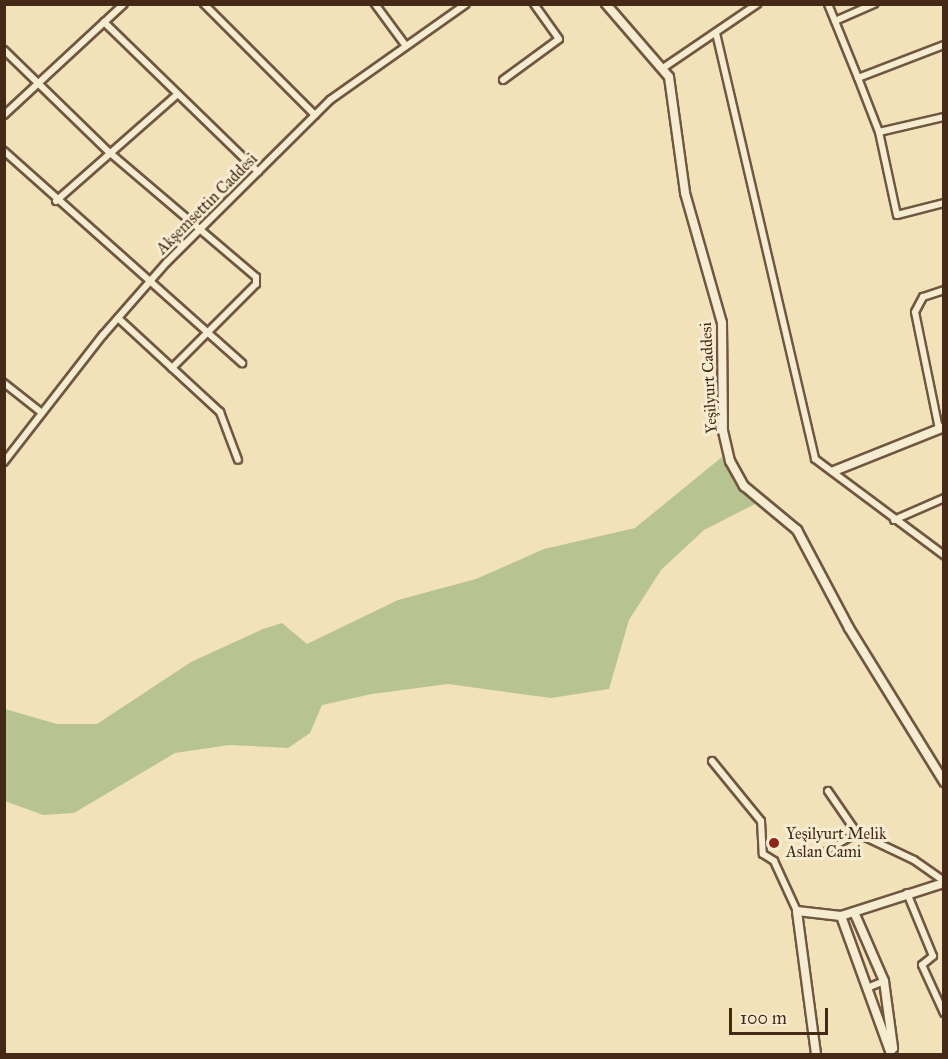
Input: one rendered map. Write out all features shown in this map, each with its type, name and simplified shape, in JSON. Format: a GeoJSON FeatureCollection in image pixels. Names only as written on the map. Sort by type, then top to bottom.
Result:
{"type":"FeatureCollection","features":[{"type":"Feature","properties":{"kind":"street"},"geometry":{"type":"LineString","coordinates":[[4,115],[124,4]]}},
{"type":"Feature","properties":{"kind":"street"},"geometry":{"type":"LineString","coordinates":[[204,4],[315,116]]}},
{"type":"Feature","properties":{"kind":"street"},"geometry":{"type":"LineString","coordinates":[[375,4],[406,46]]}},
{"type":"Feature","properties":{"kind":"street"},"geometry":{"type":"LineString","coordinates":[[503,80],[559,39],[534,4]]}},
{"type":"Feature","properties":{"kind":"street","name":"Yeşilyurt Caddesi"},"geometry":{"type":"LineString","coordinates":[[606,4],[663,68],[675,100],[692,220],[722,323],[723,431],[730,461],[744,486],[797,530],[849,628],[944,782]]}},
{"type":"Feature","properties":{"kind":"street"},"geometry":{"type":"LineString","coordinates":[[663,68],[758,4]]}},
{"type":"Feature","properties":{"kind":"street"},"geometry":{"type":"LineString","coordinates":[[828,4],[879,132],[897,215],[944,203]]}},
{"type":"Feature","properties":{"kind":"street"},"geometry":{"type":"LineString","coordinates":[[835,21],[874,4]]}},
{"type":"Feature","properties":{"kind":"street","name":"Akşemsettin Caddesi"},"geometry":{"type":"LineString","coordinates":[[4,462],[118,318],[201,228],[315,116],[463,5]]}},
{"type":"Feature","properties":{"kind":"street"},"geometry":{"type":"LineString","coordinates":[[104,22],[258,172]]}},
{"type":"Feature","properties":{"kind":"street"},"geometry":{"type":"LineString","coordinates":[[716,33],[815,459],[944,555]]}},
{"type":"Feature","properties":{"kind":"street"},"geometry":{"type":"LineString","coordinates":[[858,78],[944,45]]}},
{"type":"Feature","properties":{"kind":"street"},"geometry":{"type":"LineString","coordinates":[[4,50],[109,152],[201,228],[257,282],[172,368]]}},
{"type":"Feature","properties":{"kind":"street"},"geometry":{"type":"LineString","coordinates":[[56,201],[109,152],[178,94]]}},
{"type":"Feature","properties":{"kind":"street"},"geometry":{"type":"LineString","coordinates":[[879,132],[944,117]]}},
{"type":"Feature","properties":{"kind":"street"},"geometry":{"type":"LineString","coordinates":[[4,150],[56,201],[242,363]]}},
{"type":"Feature","properties":{"kind":"street"},"geometry":{"type":"LineString","coordinates":[[834,471],[941,428],[915,312],[923,297],[944,290]]}},
{"type":"Feature","properties":{"kind":"street"},"geometry":{"type":"LineString","coordinates":[[118,318],[227,422],[238,460]]}},
{"type":"Feature","properties":{"kind":"street"},"geometry":{"type":"LineString","coordinates":[[4,383],[42,413]]}},
{"type":"Feature","properties":{"kind":"street"},"geometry":{"type":"LineString","coordinates":[[894,520],[944,498]]}},
{"type":"Feature","properties":{"kind":"street"},"geometry":{"type":"LineString","coordinates":[[712,761],[761,821],[764,854],[774,861],[797,911],[816,1054]]}},
{"type":"Feature","properties":{"kind":"street"},"geometry":{"type":"LineString","coordinates":[[797,911],[841,916],[907,892],[936,889],[944,882],[914,860],[856,833],[828,791]]}},
{"type":"Feature","properties":{"kind":"street"},"geometry":{"type":"LineString","coordinates":[[827,850],[856,833]]}},
{"type":"Feature","properties":{"kind":"street"},"geometry":{"type":"LineString","coordinates":[[907,892],[933,956],[922,965],[944,1013]]}},
{"type":"Feature","properties":{"kind":"street"},"geometry":{"type":"LineString","coordinates":[[854,912],[884,981],[893,1054]]}},
{"type":"Feature","properties":{"kind":"street"},"geometry":{"type":"LineString","coordinates":[[841,916],[893,1054]]}},
{"type":"Feature","properties":{"kind":"street"},"geometry":{"type":"LineString","coordinates":[[867,988],[884,981]]}},
{"type":"Feature","properties":{"kind":"street"},"geometry":{"type":"LineString","coordinates":[[879,1018],[889,1014]]}},
{"type":"Feature","properties":{"kind":"green space"},"geometry":{"type":"Polygon","coordinates":[[[722,457],[734,482],[757,503],[704,530],[661,570],[629,620],[609,689],[551,698],[448,684],[372,694],[322,705],[310,733],[288,748],[229,745],[175,753],[74,813],[43,815],[5,801],[5,709],[57,724],[97,724],[191,662],[263,629],[282,623],[307,644],[398,600],[476,579],[544,549],[635,528],[722,457]]]}},
{"type":"Feature","properties":{"kind":"place","name":"Yeşilyurt Melik Aslan Cami"},"geometry":{"type":"Point","coordinates":[774,843]}}]}
